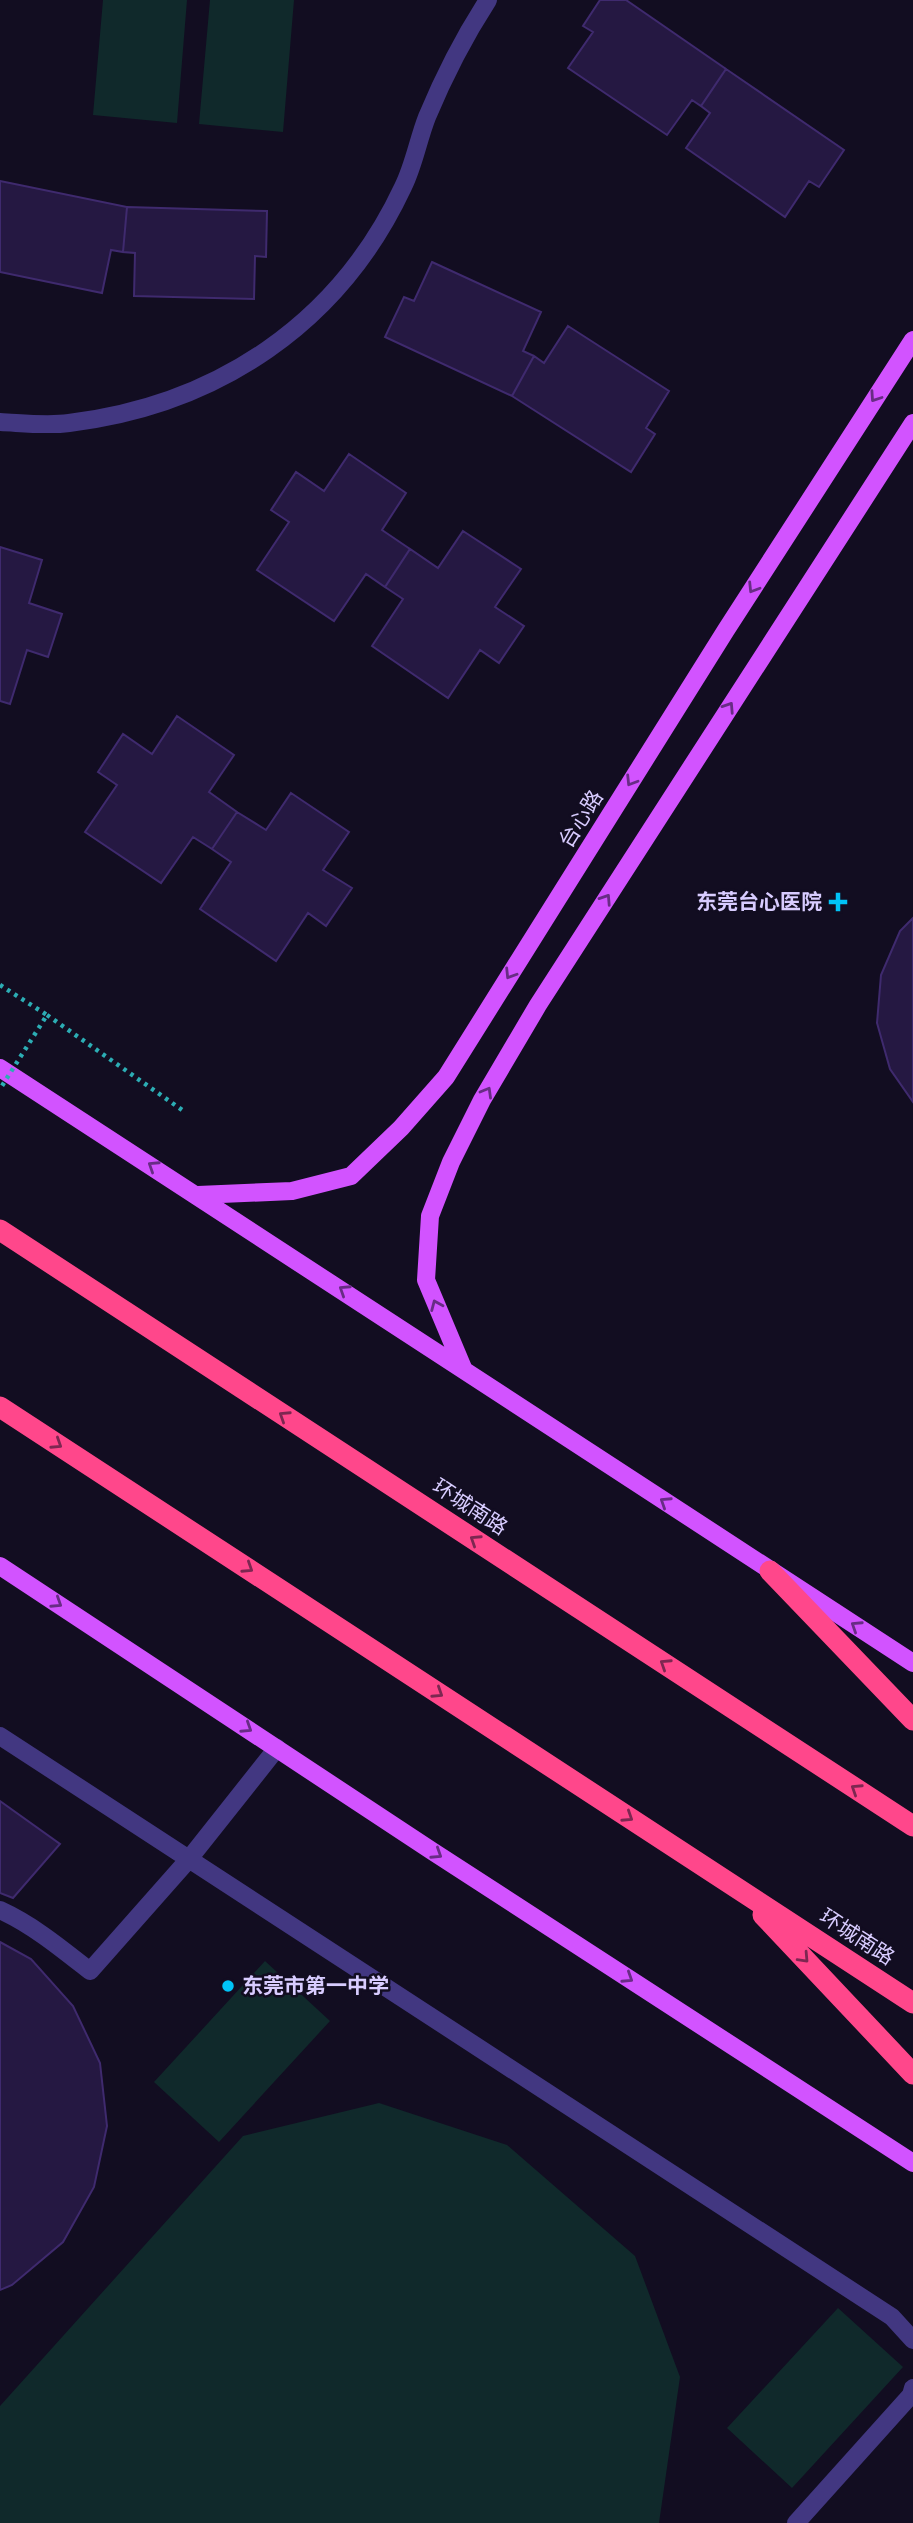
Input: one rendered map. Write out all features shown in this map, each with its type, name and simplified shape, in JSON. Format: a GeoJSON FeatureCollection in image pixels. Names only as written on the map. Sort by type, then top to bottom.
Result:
{"type":"FeatureCollection","features":[{"type":"Feature","properties":{"kind":"highway","name":"环城南路"},"geometry":{"type":"LineString","coordinates":[[0,1230],[913,1826]]}},
{"type":"Feature","properties":{"kind":"highway","name":"环城南路"},"geometry":{"type":"LineString","coordinates":[[0,1407],[913,2003]]}},
{"type":"Feature","properties":{"kind":"highway"},"geometry":{"type":"LineString","coordinates":[[770,1571],[913,1720]]}},
{"type":"Feature","properties":{"kind":"highway"},"geometry":{"type":"LineString","coordinates":[[740,1890],[913,2074]]}},
{"type":"Feature","properties":{"kind":"main road","name":"台心路"},"geometry":{"type":"LineString","coordinates":[[198,1195],[292,1191],[351,1176],[401,1128],[446,1077],[748,595],[913,340]]}},
{"type":"Feature","properties":{"kind":"main road"},"geometry":{"type":"LineString","coordinates":[[463,1368],[426,1280],[430,1216],[451,1162],[482,1101],[538,1005],[913,423]]}},
{"type":"Feature","properties":{"kind":"main road"},"geometry":{"type":"LineString","coordinates":[[0,1068],[913,1663]]}},
{"type":"Feature","properties":{"kind":"main road"},"geometry":{"type":"LineString","coordinates":[[0,1566],[913,2163]]}},
{"type":"Feature","properties":{"kind":"lane"},"geometry":{"type":"LineString","coordinates":[[0,422],[66,423],[138,411],[205,387],[268,351],[314,312],[369,249],[404,186],[432,107],[462,41],[488,0]]}},
{"type":"Feature","properties":{"kind":"lane"},"geometry":{"type":"LineString","coordinates":[[0,1736],[892,2317],[913,2340]]}},
{"type":"Feature","properties":{"kind":"lane"},"geometry":{"type":"LineString","coordinates":[[0,1910],[49,1938],[90,1971],[189,1858],[277,1748]]}},
{"type":"Feature","properties":{"kind":"lane"},"geometry":{"type":"LineString","coordinates":[[796,2523],[911,2395],[913,2388]]}},
{"type":"Feature","properties":{"kind":"path"},"geometry":{"type":"LineString","coordinates":[[0,985],[185,1112]]}},
{"type":"Feature","properties":{"kind":"path"},"geometry":{"type":"LineString","coordinates":[[0,1089],[47,1015]]}},
{"type":"Feature","properties":{"kind":"green space"},"geometry":{"type":"Polygon","coordinates":[[[103,0],[187,0],[177,123],[93,115],[103,0]]]}},
{"type":"Feature","properties":{"kind":"green space"},"geometry":{"type":"Polygon","coordinates":[[[210,0],[294,0],[283,132],[199,124],[210,0]]]}},
{"type":"Feature","properties":{"kind":"green space"},"geometry":{"type":"Polygon","coordinates":[[[265,1961],[330,2021],[219,2142],[154,2082],[265,1961]]]}},
{"type":"Feature","properties":{"kind":"green space"},"geometry":{"type":"Polygon","coordinates":[[[379,2103],[507,2145],[635,2256],[680,2377],[659,2523],[0,2523],[0,2406],[243,2136],[379,2103]]]}},
{"type":"Feature","properties":{"kind":"green space"},"geometry":{"type":"Polygon","coordinates":[[[838,2308],[903,2367],[792,2488],[727,2428],[838,2308]]]}},
{"type":"Feature","properties":{"kind":"building"},"geometry":{"type":"Polygon","coordinates":[[[600,0],[626,0],[726,69],[701,106],[692,100],[667,135],[568,68],[593,32],[583,26],[600,0]]]}},
{"type":"Feature","properties":{"kind":"building"},"geometry":{"type":"Polygon","coordinates":[[[726,69],[844,150],[819,187],[809,181],[785,217],[686,148],[710,113],[701,106],[726,69]]]}},
{"type":"Feature","properties":{"kind":"building"},"geometry":{"type":"Polygon","coordinates":[[[0,181],[127,207],[123,252],[111,250],[102,293],[0,272],[0,181]]]}},
{"type":"Feature","properties":{"kind":"building"},"geometry":{"type":"Polygon","coordinates":[[[127,207],[267,211],[266,257],[255,256],[254,299],[134,296],[135,253],[123,252],[127,207]]]}},
{"type":"Feature","properties":{"kind":"building"},"geometry":{"type":"Polygon","coordinates":[[[432,262],[541,312],[523,351],[534,356],[512,396],[385,337],[404,297],[414,301],[432,262]]]}},
{"type":"Feature","properties":{"kind":"building"},"geometry":{"type":"Polygon","coordinates":[[[568,326],[669,391],[646,428],[655,434],[631,472],[512,396],[534,356],[544,363],[568,326]]]}},
{"type":"Feature","properties":{"kind":"building"},"geometry":{"type":"Polygon","coordinates":[[[349,454],[406,493],[382,530],[410,549],[385,587],[366,574],[334,621],[257,570],[289,522],[271,510],[296,472],[324,491],[349,454]]]}},
{"type":"Feature","properties":{"kind":"building"},"geometry":{"type":"Polygon","coordinates":[[[463,531],[521,569],[495,607],[524,626],[499,663],[480,650],[448,698],[372,646],[403,599],[385,587],[410,549],[438,568],[463,531]]]}},
{"type":"Feature","properties":{"kind":"building"},"geometry":{"type":"Polygon","coordinates":[[[0,547],[42,560],[29,603],[62,614],[48,657],[27,650],[10,704],[0,701],[0,547]]]}},
{"type":"Feature","properties":{"kind":"building"},"geometry":{"type":"Polygon","coordinates":[[[177,716],[234,755],[209,792],[237,812],[212,849],[193,837],[161,883],[85,832],[117,785],[98,772],[123,734],[152,754],[177,716]]]}},
{"type":"Feature","properties":{"kind":"building"},"geometry":{"type":"Polygon","coordinates":[[[291,793],[349,832],[323,870],[352,888],[326,926],[308,913],[276,961],[200,909],[231,862],[212,849],[237,812],[266,830],[291,793]]]}},
{"type":"Feature","properties":{"kind":"building"},"geometry":{"type":"Polygon","coordinates":[[[913,918],[913,1102],[890,1069],[877,1023],[881,975],[900,931],[913,918]]]}},
{"type":"Feature","properties":{"kind":"building"},"geometry":{"type":"Polygon","coordinates":[[[0,1801],[60,1844],[13,1898],[0,1893],[0,1801]]]}},
{"type":"Feature","properties":{"kind":"building"},"geometry":{"type":"Polygon","coordinates":[[[0,1942],[31,1959],[73,2006],[100,2063],[107,2126],[94,2187],[63,2242],[12,2285],[0,2290],[0,1942]]]}},
{"type":"Feature","properties":{"kind":"place","name":"东莞台心医院"},"geometry":{"type":"Point","coordinates":[838,902]}},
{"type":"Feature","properties":{"kind":"place","name":"东莞市第一中学"},"geometry":{"type":"Point","coordinates":[228,1986]}}]}
